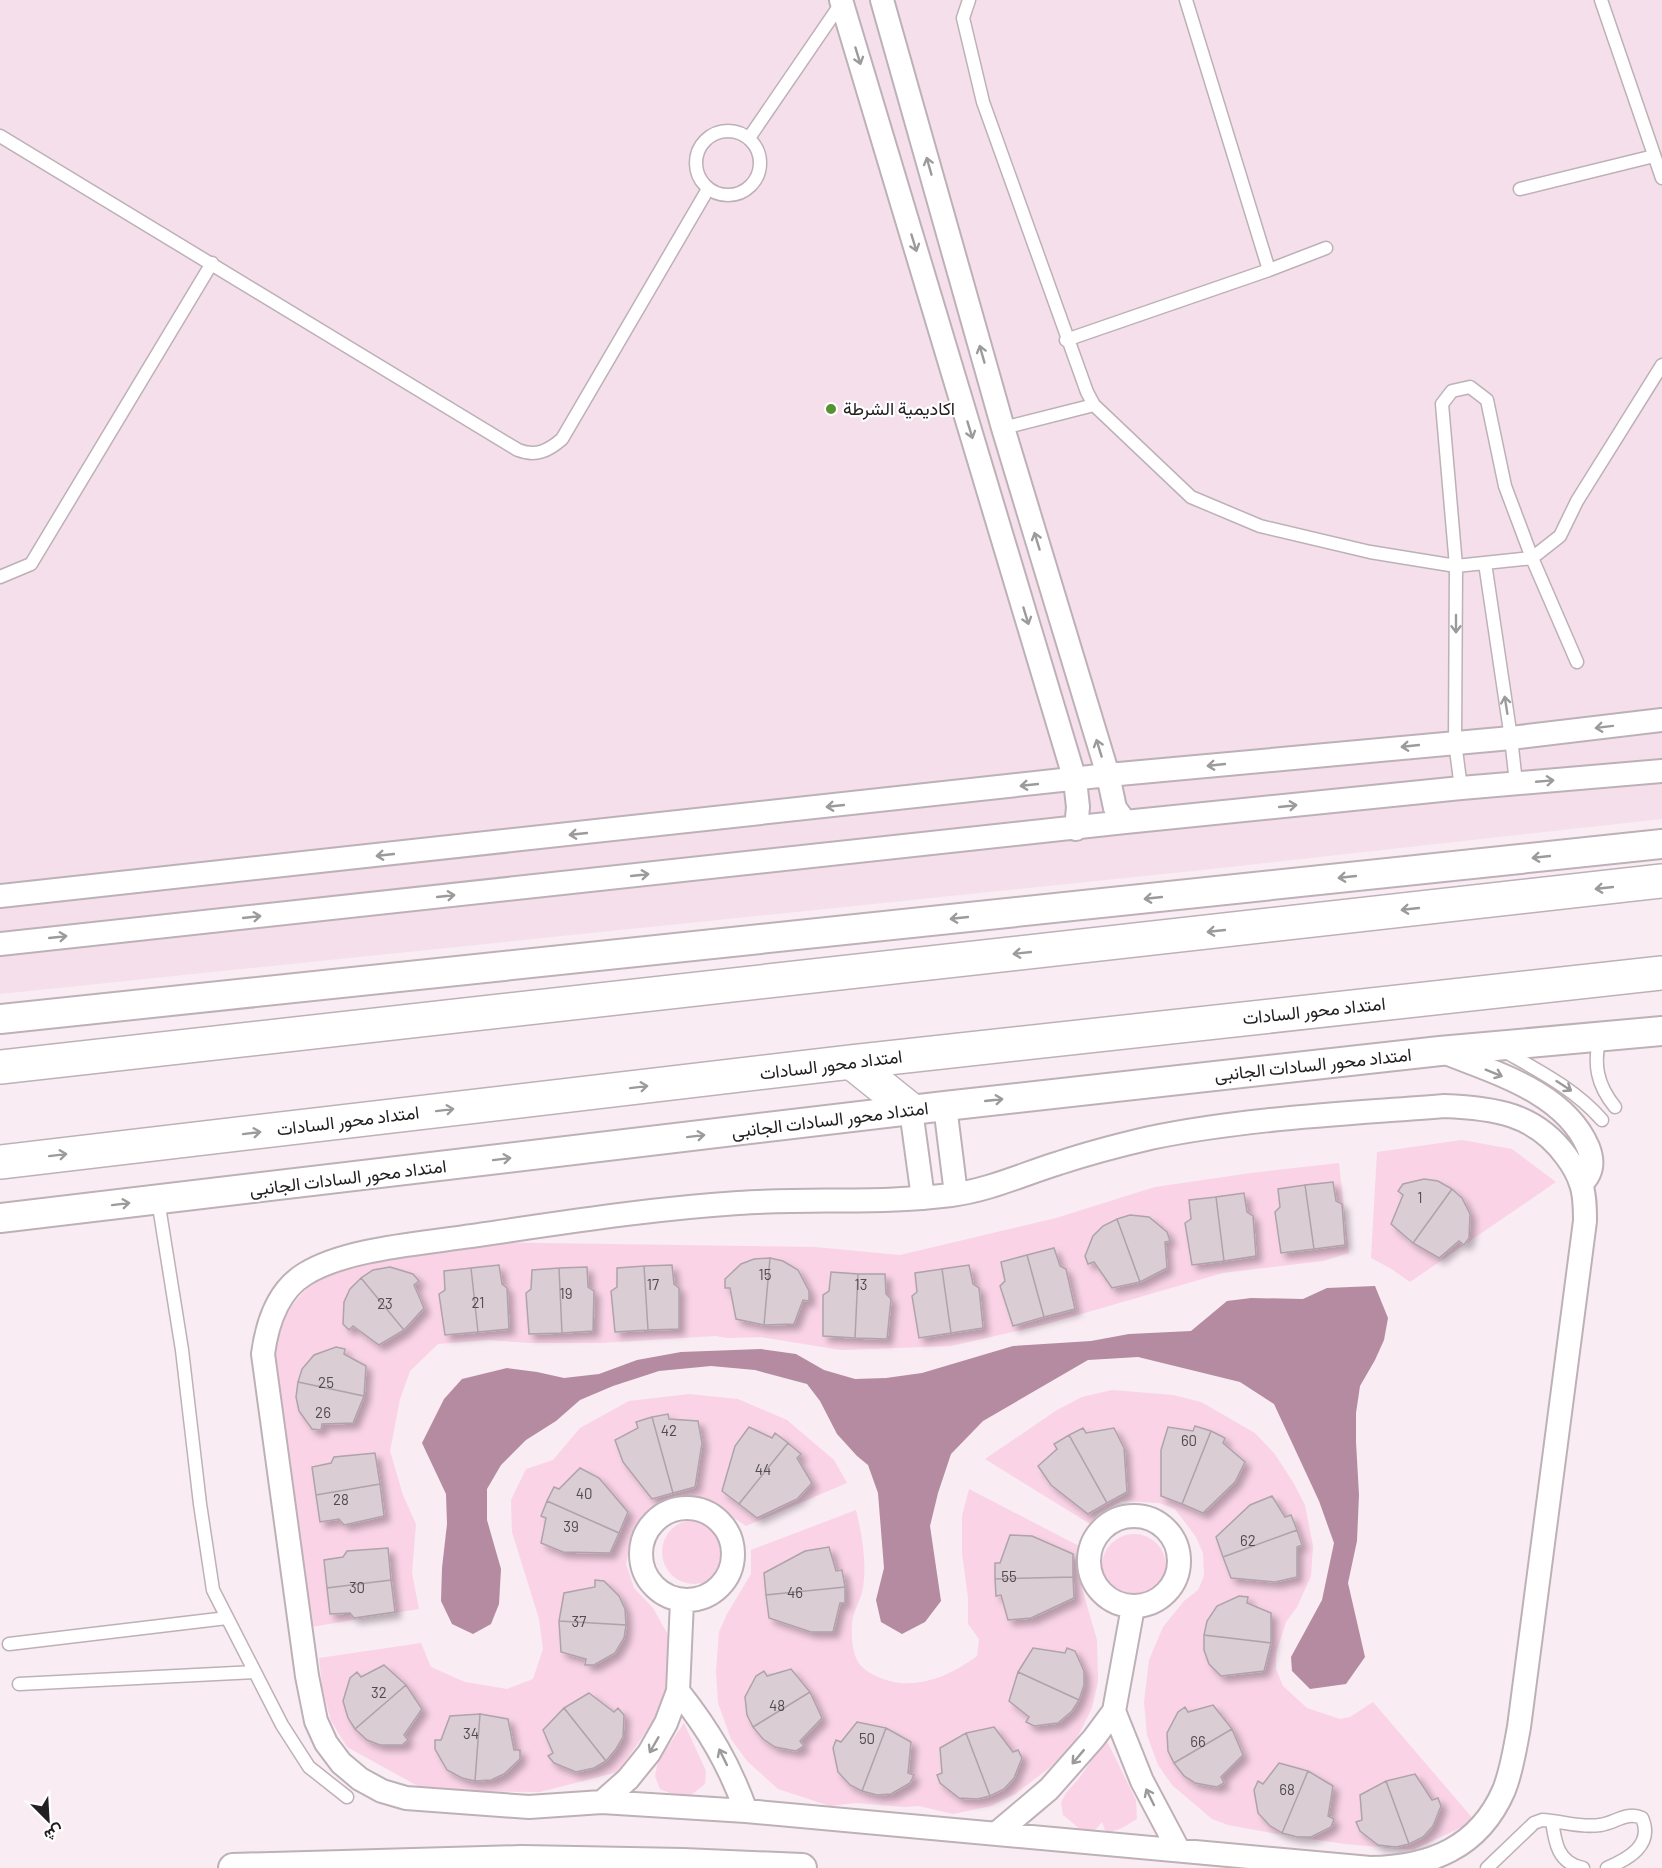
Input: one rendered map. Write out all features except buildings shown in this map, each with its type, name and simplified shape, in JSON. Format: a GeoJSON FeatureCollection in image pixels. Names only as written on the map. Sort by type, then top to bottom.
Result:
{"type":"FeatureCollection","features":[{"type":"Feature","properties":{"kind":"main road"},"geometry":{"type":"LineString","coordinates":[[0,1066],[1662,881]]}},
{"type":"Feature","properties":{"kind":"main road","name":"امتداد محور السادات"},"geometry":{"type":"LineString","coordinates":[[0,1162],[851,1062],[1662,973]]}},
{"type":"Feature","properties":{"kind":"main road"},"geometry":{"type":"LineString","coordinates":[[851,1062],[911,1110]]}},
{"type":"Feature","properties":{"kind":"street"},"geometry":{"type":"LineString","coordinates":[[882,0],[1003,428],[1108,776],[1115,808],[1125,822]]}},
{"type":"Feature","properties":{"kind":"street"},"geometry":{"type":"LineString","coordinates":[[841,1],[1075,780],[1078,807],[1076,828]]}},
{"type":"Feature","properties":{"kind":"street"},"geometry":{"type":"LineString","coordinates":[[0,896],[1108,776],[1511,738],[1662,720]]}},
{"type":"Feature","properties":{"kind":"street"},"geometry":{"type":"LineString","coordinates":[[0,944],[1125,822],[1461,788],[1662,771]]}},
{"type":"Feature","properties":{"kind":"street"},"geometry":{"type":"LineString","coordinates":[[0,1019],[1662,844]]}},
{"type":"Feature","properties":{"kind":"street","name":"امتداد محور السادات الجانبى"},"geometry":{"type":"LineString","coordinates":[[0,1218],[945,1106],[1440,1051],[1662,1031]]}},
{"type":"Feature","properties":{"kind":"street"},"geometry":{"type":"LineString","coordinates":[[1440,1051],[1527,1088],[1566,1116],[1584,1138],[1592,1159],[1589,1176],[1581,1184]]}},
{"type":"Feature","properties":{"kind":"street"},"geometry":{"type":"LineString","coordinates":[[945,1106],[957,1194]]}},
{"type":"Feature","properties":{"kind":"street"},"geometry":{"type":"LineString","coordinates":[[1444,1106],[1471,1107],[1501,1112],[1526,1120],[1560,1147],[1572,1164],[1581,1184],[1585,1221],[1519,1727],[1512,1759],[1504,1789],[1489,1817],[1467,1839],[1427,1865],[1370,1868],[746,1811],[602,1802],[529,1807],[406,1798],[382,1791],[360,1779],[341,1763],[326,1743],[316,1721],[307,1676],[263,1354],[266,1331],[274,1310],[288,1290],[305,1274],[330,1263],[387,1248],[664,1209],[740,1203],[923,1198],[957,1194],[1015,1180],[1056,1164],[1155,1137],[1265,1121],[1444,1106]]}},
{"type":"Feature","properties":{"kind":"street"},"geometry":{"type":"LineString","coordinates":[[911,1110],[923,1198]]}},
{"type":"Feature","properties":{"kind":"street"},"geometry":{"type":"LineString","coordinates":[[686,1508],[705,1512],[722,1523],[732,1540],[734,1558],[728,1576],[717,1590],[701,1599],[682,1601],[664,1594],[649,1581],[642,1562],[642,1543],[651,1525],[667,1513],[686,1508]]}},
{"type":"Feature","properties":{"kind":"street"},"geometry":{"type":"LineString","coordinates":[[1126,1516],[1145,1516],[1162,1524],[1175,1539],[1180,1557],[1179,1567],[1177,1576],[1167,1592],[1151,1603],[1132,1606],[1114,1602],[1099,1590],[1090,1574],[1088,1554],[1095,1537],[1108,1523],[1126,1516]]}},
{"type":"Feature","properties":{"kind":"street"},"geometry":{"type":"LineString","coordinates":[[602,1802],[627,1779],[649,1753],[666,1724],[678,1691],[682,1601]]}},
{"type":"Feature","properties":{"kind":"street"},"geometry":{"type":"LineString","coordinates":[[998,1833],[1049,1789],[1094,1738],[1114,1711],[1132,1606]]}},
{"type":"Feature","properties":{"kind":"street"},"geometry":{"type":"LineString","coordinates":[[678,1691],[700,1718],[719,1748],[746,1811]]}},
{"type":"Feature","properties":{"kind":"street"},"geometry":{"type":"LineString","coordinates":[[1114,1711],[1142,1781],[1178,1849]]}},
{"type":"Feature","properties":{"kind":"street"},"geometry":{"type":"LineString","coordinates":[[232,1868],[522,1860],[802,1868]]}},
{"type":"Feature","properties":{"kind":"lane"},"geometry":{"type":"LineString","coordinates":[[969,0],[963,18],[983,102],[1066,340],[1094,405],[1191,497],[1260,526],[1370,552],[1456,566],[1532,558],[1560,536],[1577,501],[1662,365]]}},
{"type":"Feature","properties":{"kind":"lane"},"geometry":{"type":"LineString","coordinates":[[1186,0],[1269,270]]}},
{"type":"Feature","properties":{"kind":"lane"},"geometry":{"type":"LineString","coordinates":[[1601,0],[1662,178]]}},
{"type":"Feature","properties":{"kind":"lane"},"geometry":{"type":"LineString","coordinates":[[748,138],[841,1]]}},
{"type":"Feature","properties":{"kind":"lane"},"geometry":{"type":"LineString","coordinates":[[721,132],[735,132],[748,138],[757,149],[761,163],[758,177],[749,189],[735,195],[721,195],[708,189],[699,178],[695,164],[699,149],[708,138],[721,132]]}},
{"type":"Feature","properties":{"kind":"lane"},"geometry":{"type":"LineString","coordinates":[[0,136],[518,450],[529,454],[542,453],[562,439],[584,405],[708,189]]}},
{"type":"Feature","properties":{"kind":"lane"},"geometry":{"type":"LineString","coordinates":[[1520,189],[1654,156]]}},
{"type":"Feature","properties":{"kind":"lane"},"geometry":{"type":"LineString","coordinates":[[1066,340],[1326,248]]}},
{"type":"Feature","properties":{"kind":"lane"},"geometry":{"type":"LineString","coordinates":[[0,577],[31,564],[212,263]]}},
{"type":"Feature","properties":{"kind":"lane"},"geometry":{"type":"LineString","coordinates":[[1461,788],[1455,742],[1456,566],[1442,404],[1452,391],[1470,387],[1487,400],[1505,486],[1532,558],[1577,662]]}},
{"type":"Feature","properties":{"kind":"lane"},"geometry":{"type":"LineString","coordinates":[[1003,428],[1094,405]]}},
{"type":"Feature","properties":{"kind":"lane"},"geometry":{"type":"LineString","coordinates":[[1485,563],[1516,783]]}},
{"type":"Feature","properties":{"kind":"lane"},"geometry":{"type":"LineString","coordinates":[[1600,1037],[1596,1051],[1599,1081],[1605,1095],[1615,1107]]}},
{"type":"Feature","properties":{"kind":"lane"},"geometry":{"type":"LineString","coordinates":[[1496,1046],[1571,1090],[1602,1120]]}},
{"type":"Feature","properties":{"kind":"lane"},"geometry":{"type":"LineString","coordinates":[[158,1200],[182,1350],[200,1504],[213,1590],[282,1725],[309,1767],[347,1797]]}},
{"type":"Feature","properties":{"kind":"lane"},"geometry":{"type":"LineString","coordinates":[[9,1644],[227,1618]]}},
{"type":"Feature","properties":{"kind":"lane"},"geometry":{"type":"LineString","coordinates":[[19,1684],[255,1672]]}},
{"type":"Feature","properties":{"kind":"lane"},"geometry":{"type":"LineString","coordinates":[[1487,1868],[1534,1823],[1542,1820],[1592,1826],[1612,1822],[1628,1815],[1642,1818],[1646,1827],[1645,1837],[1639,1847],[1631,1855],[1607,1868]]}},
{"type":"Feature","properties":{"kind":"lane"},"geometry":{"type":"LineString","coordinates":[[1552,1821],[1558,1852],[1567,1862],[1583,1868]]}},
{"type":"Feature","properties":{"kind":"shaded area","name":"اكاديمية الشرطة"},"geometry":{"type":"Polygon","coordinates":[[[0,0],[1662,0],[1662,819],[1212,869],[0,994],[0,0]]]}},
{"type":"Feature","properties":{"kind":"shaded area"},"geometry":{"type":"Polygon","coordinates":[[[1462,1140],[1512,1149],[1556,1182],[1410,1282],[1371,1258],[1377,1152],[1462,1140]]]}},
{"type":"Feature","properties":{"kind":"shaded area"},"geometry":{"type":"Polygon","coordinates":[[[1339,1163],[1349,1253],[1323,1261],[1223,1273],[1043,1325],[951,1346],[841,1350],[761,1337],[715,1336],[600,1343],[529,1343],[489,1340],[438,1344],[410,1371],[400,1399],[390,1451],[403,1495],[416,1524],[412,1573],[419,1609],[311,1627],[274,1393],[274,1331],[291,1306],[318,1276],[350,1259],[469,1242],[815,1247],[900,1255],[1056,1218],[1155,1187],[1339,1163]]]}},
{"type":"Feature","properties":{"kind":"shaded area"},"geometry":{"type":"Polygon","coordinates":[[[1375,1286],[1388,1318],[1384,1340],[1360,1386],[1356,1413],[1359,1495],[1357,1541],[1348,1583],[1365,1657],[1346,1684],[1310,1689],[1292,1671],[1291,1657],[1322,1600],[1334,1543],[1319,1501],[1274,1404],[1240,1382],[1138,1357],[1088,1360],[983,1421],[951,1454],[930,1526],[941,1601],[925,1622],[902,1634],[881,1622],[876,1600],[884,1568],[878,1493],[868,1465],[837,1434],[820,1401],[807,1384],[755,1370],[711,1366],[659,1371],[613,1386],[580,1400],[556,1421],[526,1440],[501,1465],[487,1489],[487,1520],[501,1569],[499,1604],[491,1624],[473,1634],[452,1624],[441,1601],[447,1524],[446,1494],[422,1443],[444,1399],[462,1379],[507,1368],[564,1378],[599,1374],[637,1360],[681,1352],[761,1349],[796,1354],[824,1370],[855,1379],[886,1378],[922,1373],[1013,1346],[1091,1341],[1129,1334],[1191,1331],[1227,1301],[1251,1298],[1303,1299],[1327,1288],[1375,1286]]]}},
{"type":"Feature","properties":{"kind":"shaded area"},"geometry":{"type":"Polygon","coordinates":[[[1112,1390],[1173,1395],[1201,1402],[1255,1433],[1274,1453],[1305,1505],[1313,1546],[1311,1576],[1297,1607],[1286,1622],[1276,1653],[1276,1669],[1283,1686],[1307,1708],[1340,1719],[1350,1717],[1373,1702],[1475,1821],[1413,1850],[1345,1844],[1228,1825],[1212,1819],[1172,1785],[1158,1765],[1147,1735],[1144,1702],[1149,1660],[1163,1627],[1184,1601],[1198,1590],[1204,1576],[1203,1553],[1196,1537],[1175,1509],[1159,1503],[1122,1501],[1098,1514],[1090,1524],[985,1459],[1057,1410],[1082,1397],[1112,1390]]]}},
{"type":"Feature","properties":{"kind":"shaded area"},"geometry":{"type":"Polygon","coordinates":[[[689,1394],[738,1399],[787,1420],[834,1460],[847,1483],[746,1526],[705,1499],[679,1498],[649,1509],[633,1533],[626,1564],[634,1588],[653,1608],[671,1640],[672,1677],[659,1713],[618,1772],[540,1792],[427,1791],[347,1747],[331,1721],[322,1687],[319,1658],[421,1643],[431,1667],[465,1682],[507,1689],[533,1679],[543,1649],[539,1619],[512,1532],[511,1500],[526,1469],[553,1460],[580,1428],[629,1401],[689,1394]]]}},
{"type":"Feature","properties":{"kind":"shaded area"},"geometry":{"type":"Polygon","coordinates":[[[969,1489],[1081,1547],[1079,1578],[1097,1640],[1098,1681],[1092,1708],[1074,1744],[1048,1769],[1015,1794],[991,1806],[953,1814],[919,1806],[856,1803],[830,1806],[778,1789],[747,1761],[731,1739],[718,1703],[716,1671],[719,1632],[751,1574],[751,1550],[856,1510],[864,1558],[862,1592],[852,1623],[852,1642],[857,1660],[870,1673],[889,1681],[911,1683],[931,1680],[950,1673],[977,1656],[979,1639],[968,1624],[968,1598],[962,1553],[962,1516],[969,1489]]]}},
{"type":"Feature","properties":{"kind":"shaded area"},"geometry":{"type":"Polygon","coordinates":[[[688,1520],[700,1520],[717,1529],[724,1540],[726,1552],[724,1564],[717,1575],[700,1584],[688,1584],[676,1579],[667,1570],[662,1558],[662,1546],[667,1534],[676,1525],[688,1520]]]}},
{"type":"Feature","properties":{"kind":"shaded area"},"geometry":{"type":"Polygon","coordinates":[[[1128,1534],[1140,1534],[1157,1543],[1164,1554],[1166,1566],[1164,1578],[1157,1589],[1140,1598],[1128,1598],[1116,1593],[1107,1584],[1102,1572],[1102,1560],[1107,1548],[1116,1539],[1128,1534]]]}},
{"type":"Feature","properties":{"kind":"shaded area"},"geometry":{"type":"Polygon","coordinates":[[[684,1723],[706,1771],[705,1784],[691,1795],[672,1794],[660,1789],[655,1776],[658,1761],[684,1723]]]}},
{"type":"Feature","properties":{"kind":"shaded area"},"geometry":{"type":"Polygon","coordinates":[[[1106,1739],[1136,1800],[1137,1819],[1122,1828],[1106,1833],[1102,1822],[1094,1831],[1081,1830],[1063,1815],[1061,1803],[1106,1739]]]}},
{"type":"Feature","properties":{"kind":"place","name":"اكاديمية الشرطة"},"geometry":{"type":"Point","coordinates":[831,409]}}]}
